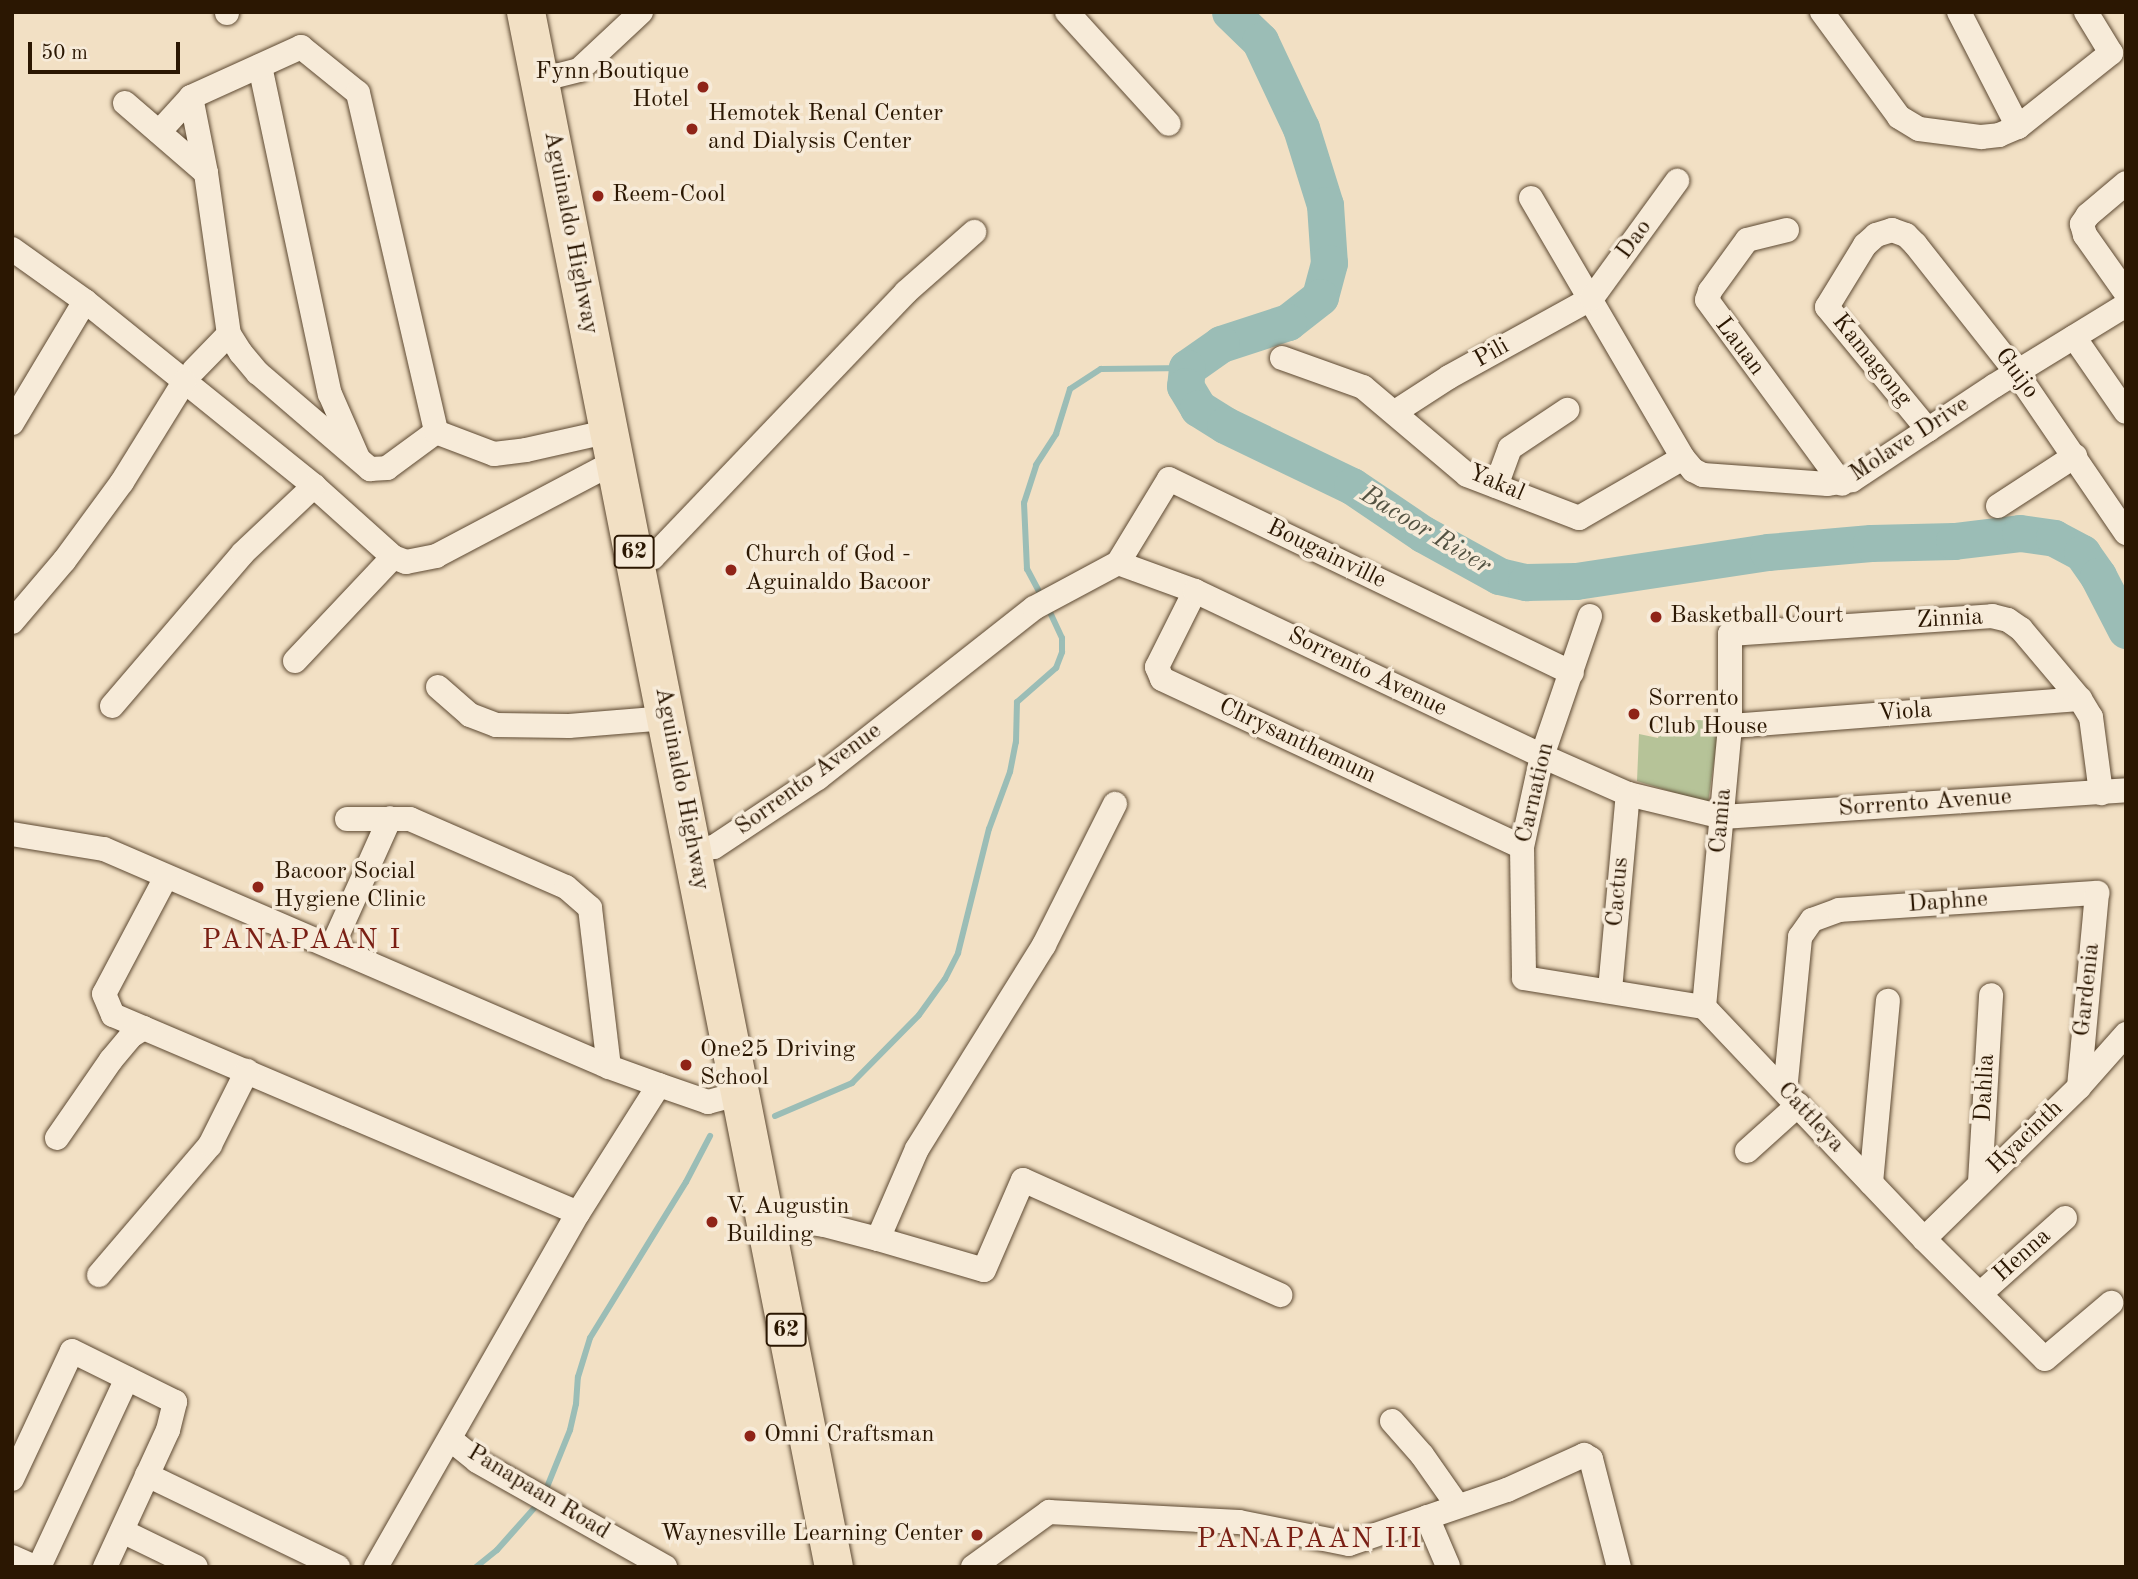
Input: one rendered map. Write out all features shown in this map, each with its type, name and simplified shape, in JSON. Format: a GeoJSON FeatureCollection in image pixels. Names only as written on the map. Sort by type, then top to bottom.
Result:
{"type":"FeatureCollection","features":[{"type":"Feature","properties":{"kind":"highway","name":"Aguinaldo Highway"},"geometry":{"type":"LineString","coordinates":[[526,12],[741,1093],[764,1225],[834,1567]]}},
{"type":"Feature","properties":{"kind":"street"},"geometry":{"type":"LineString","coordinates":[[540,80],[579,70],[641,12]]}},
{"type":"Feature","properties":{"kind":"street"},"geometry":{"type":"LineString","coordinates":[[1067,12],[1169,124]]}},
{"type":"Feature","properties":{"kind":"street"},"geometry":{"type":"LineString","coordinates":[[1822,12],[1899,117],[1919,129],[1981,137],[1999,135],[2018,127],[2110,53],[2086,12]]}},
{"type":"Feature","properties":{"kind":"street"},"geometry":{"type":"LineString","coordinates":[[1959,12],[2018,127]]}},
{"type":"Feature","properties":{"kind":"street"},"geometry":{"type":"LineString","coordinates":[[159,132],[191,97],[300,47],[358,93],[436,432]]}},
{"type":"Feature","properties":{"kind":"street"},"geometry":{"type":"LineString","coordinates":[[261,66],[330,394],[362,465]]}},
{"type":"Feature","properties":{"kind":"street"},"geometry":{"type":"LineString","coordinates":[[191,97],[206,173],[229,334],[258,373],[362,465],[379,471],[387,468],[436,432]]}},
{"type":"Feature","properties":{"kind":"street"},"geometry":{"type":"LineString","coordinates":[[125,103],[206,173]]}},
{"type":"Feature","properties":{"kind":"street","name":"Dao"},"geometry":{"type":"LineString","coordinates":[[1592,299],[1677,181]]}},
{"type":"Feature","properties":{"kind":"street"},"geometry":{"type":"LineString","coordinates":[[2126,183],[2088,215],[2082,225],[2085,235],[2126,293]]}},
{"type":"Feature","properties":{"kind":"street","name":"Molave Drive"},"geometry":{"type":"LineString","coordinates":[[1531,198],[1684,458],[1693,470],[1703,475],[1842,484],[2126,305]]}},
{"type":"Feature","properties":{"kind":"street","name":"Lauan"},"geometry":{"type":"LineString","coordinates":[[1787,230],[1747,240],[1710,291],[1707,300],[1710,309],[1842,484]]}},
{"type":"Feature","properties":{"kind":"street","name":"Guijo"},"geometry":{"type":"LineString","coordinates":[[1892,230],[1906,235],[1915,244],[2016,372],[2126,533]]}},
{"type":"Feature","properties":{"kind":"street","name":"Kamagong"},"geometry":{"type":"LineString","coordinates":[[1892,230],[1876,235],[1864,245],[1827,307],[1928,430]]}},
{"type":"Feature","properties":{"kind":"street"},"geometry":{"type":"LineString","coordinates":[[635,560],[653,557],[906,292],[974,232]]}},
{"type":"Feature","properties":{"kind":"street"},"geometry":{"type":"LineString","coordinates":[[12,249],[189,376],[393,557],[406,562],[436,556],[613,446]]}},
{"type":"Feature","properties":{"kind":"street","name":"Pili"},"geometry":{"type":"LineString","coordinates":[[1395,412],[1449,377],[1592,299]]}},
{"type":"Feature","properties":{"kind":"street"},"geometry":{"type":"LineString","coordinates":[[12,423],[85,302]]}},
{"type":"Feature","properties":{"kind":"street"},"geometry":{"type":"LineString","coordinates":[[12,622],[64,561],[122,482],[189,376],[229,334]]}},
{"type":"Feature","properties":{"kind":"street"},"geometry":{"type":"LineString","coordinates":[[2074,337],[2126,412]]}},
{"type":"Feature","properties":{"kind":"street","name":"Yakal"},"geometry":{"type":"LineString","coordinates":[[1282,358],[1363,387],[1467,475],[1579,517],[1684,458]]}},
{"type":"Feature","properties":{"kind":"street"},"geometry":{"type":"LineString","coordinates":[[295,405],[330,394]]}},
{"type":"Feature","properties":{"kind":"street"},"geometry":{"type":"LineString","coordinates":[[1496,486],[1510,447],[1567,411]]}},
{"type":"Feature","properties":{"kind":"street"},"geometry":{"type":"LineString","coordinates":[[436,432],[479,450],[509,454],[613,446]]}},
{"type":"Feature","properties":{"kind":"street"},"geometry":{"type":"LineString","coordinates":[[1998,506],[2075,456]]}},
{"type":"Feature","properties":{"kind":"street","name":"Bougainville"},"geometry":{"type":"LineString","coordinates":[[1118,563],[1174,471],[1572,673]]}},
{"type":"Feature","properties":{"kind":"street"},"geometry":{"type":"LineString","coordinates":[[111,706],[243,553],[314,486]]}},
{"type":"Feature","properties":{"kind":"street"},"geometry":{"type":"LineString","coordinates":[[295,661],[393,557]]}},
{"type":"Feature","properties":{"kind":"street","name":"Sorrento Avenue"},"geometry":{"type":"LineString","coordinates":[[693,851],[714,847],[818,778],[1034,608],[1118,563],[1195,591],[1628,794],[1723,817],[2126,790]]}},
{"type":"Feature","properties":{"kind":"street","name":"Chrysanthemum"},"geometry":{"type":"LineString","coordinates":[[1195,591],[1157,667],[1162,679],[1522,847]]}},
{"type":"Feature","properties":{"kind":"street","name":"Carnation"},"geometry":{"type":"LineString","coordinates":[[1590,616],[1542,756],[1522,847],[1524,978],[1610,990]]}},
{"type":"Feature","properties":{"kind":"street","name":"Zinnia"},"geometry":{"type":"LineString","coordinates":[[1730,634],[2000,618],[2008,620],[2021,629],[2080,699],[2091,717],[2101,793]]}},
{"type":"Feature","properties":{"kind":"street","name":"Camia"},"geometry":{"type":"LineString","coordinates":[[1704,1007],[1730,726],[1730,634]]}},
{"type":"Feature","properties":{"kind":"street"},"geometry":{"type":"LineString","coordinates":[[438,687],[470,715],[496,725],[569,726],[667,718]]}},
{"type":"Feature","properties":{"kind":"street","name":"Viola"},"geometry":{"type":"LineString","coordinates":[[1730,726],[2080,699]]}},
{"type":"Feature","properties":{"kind":"street","name":"Cactus"},"geometry":{"type":"LineString","coordinates":[[1610,990],[1628,794]]}},
{"type":"Feature","properties":{"kind":"street"},"geometry":{"type":"LineString","coordinates":[[878,1239],[917,1149],[1044,945],[1115,804]]}},
{"type":"Feature","properties":{"kind":"street"},"geometry":{"type":"LineString","coordinates":[[347,818],[410,819],[566,887],[590,908],[609,1067]]}},
{"type":"Feature","properties":{"kind":"street"},"geometry":{"type":"LineString","coordinates":[[332,947],[390,818]]}},
{"type":"Feature","properties":{"kind":"street"},"geometry":{"type":"LineString","coordinates":[[12,834],[104,849],[609,1067],[659,1085],[708,1102],[741,1093]]}},
{"type":"Feature","properties":{"kind":"street"},"geometry":{"type":"LineString","coordinates":[[166,877],[104,994],[113,1015],[578,1213]]}},
{"type":"Feature","properties":{"kind":"street","name":"Daphne"},"geometry":{"type":"LineString","coordinates":[[1792,1098],[1803,929],[1812,920],[1839,910],[2097,893]]}},
{"type":"Feature","properties":{"kind":"street","name":"Gardenia"},"geometry":{"type":"LineString","coordinates":[[2078,1087],[2097,893]]}},
{"type":"Feature","properties":{"kind":"street"},"geometry":{"type":"LineString","coordinates":[[1610,990],[1704,1007]]}},
{"type":"Feature","properties":{"kind":"street","name":"Dahlia"},"geometry":{"type":"LineString","coordinates":[[1980,1182],[1991,995]]}},
{"type":"Feature","properties":{"kind":"street"},"geometry":{"type":"LineString","coordinates":[[1871,1182],[1888,1001]]}},
{"type":"Feature","properties":{"kind":"street","name":"Cattleya"},"geometry":{"type":"LineString","coordinates":[[1704,1007],[1924,1239],[2045,1359],[2111,1303]]}},
{"type":"Feature","properties":{"kind":"street"},"geometry":{"type":"LineString","coordinates":[[57,1138],[118,1051],[144,1028]]}},
{"type":"Feature","properties":{"kind":"street","name":"Hyacinth"},"geometry":{"type":"LineString","coordinates":[[1924,1239],[2078,1087],[2126,1034]]}},
{"type":"Feature","properties":{"kind":"street"},"geometry":{"type":"LineString","coordinates":[[99,1275],[210,1145],[247,1071]]}},
{"type":"Feature","properties":{"kind":"street"},"geometry":{"type":"LineString","coordinates":[[376,1567],[578,1213],[659,1085]]}},
{"type":"Feature","properties":{"kind":"street"},"geometry":{"type":"LineString","coordinates":[[1747,1151],[1792,1098]]}},
{"type":"Feature","properties":{"kind":"street"},"geometry":{"type":"LineString","coordinates":[[764,1225],[784,1219],[824,1225],[984,1270],[1023,1180],[1280,1295]]}},
{"type":"Feature","properties":{"kind":"street","name":"Henna"},"geometry":{"type":"LineString","coordinates":[[1980,1294],[2065,1218]]}},
{"type":"Feature","properties":{"kind":"street"},"geometry":{"type":"LineString","coordinates":[[12,1479],[72,1350],[176,1403],[168,1430],[105,1567]]}},
{"type":"Feature","properties":{"kind":"street"},"geometry":{"type":"LineString","coordinates":[[39,1567],[127,1378]]}},
{"type":"Feature","properties":{"kind":"street"},"geometry":{"type":"LineString","coordinates":[[1392,1421],[1422,1455],[1457,1506]]}},
{"type":"Feature","properties":{"kind":"street","name":"Panapaan Road"},"geometry":{"type":"LineString","coordinates":[[450,1439],[477,1461],[665,1567]]}},
{"type":"Feature","properties":{"kind":"street"},"geometry":{"type":"LineString","coordinates":[[973,1567],[1049,1512],[1239,1522],[1349,1544],[1507,1490],[1584,1455],[1589,1456],[1619,1567]]}},
{"type":"Feature","properties":{"kind":"street"},"geometry":{"type":"LineString","coordinates":[[147,1475],[338,1567]]}},
{"type":"Feature","properties":{"kind":"street"},"geometry":{"type":"LineString","coordinates":[[1427,1517],[1448,1566]]}},
{"type":"Feature","properties":{"kind":"street"},"geometry":{"type":"LineString","coordinates":[[122,1531],[196,1567]]}},
{"type":"Feature","properties":{"kind":"street"},"geometry":{"type":"LineString","coordinates":[[12,1557],[34,1567]]}},
{"type":"Feature","properties":{"kind":"green space"},"geometry":{"type":"Polygon","coordinates":[[[1720,719],[1708,803],[1637,781],[1639,734],[1658,738],[1662,722],[1720,719]]]}},
{"type":"Feature","properties":{"kind":"waterway","name":"Bacoor River"},"geometry":{"type":"LineString","coordinates":[[1230,12],[1260,41],[1301,128],[1325,205],[1329,263],[1320,297],[1288,322],[1221,344],[1187,368],[1185,386],[1198,408],[1225,425],[1352,486],[1423,534],[1499,576],[1526,582],[1576,581],[1768,552],[1871,543],[1954,541],[2020,533],[2054,538],[2082,553],[2098,576],[2126,630]]}},
{"type":"Feature","properties":{"kind":"waterway"},"geometry":{"type":"LineString","coordinates":[[1042,597],[1027,569],[1024,503],[1036,465],[1056,434],[1070,389],[1101,369],[1187,368]]}},
{"type":"Feature","properties":{"kind":"waterway"},"geometry":{"type":"LineString","coordinates":[[775,1116],[852,1083],[919,1015],[945,979],[958,953],[989,829],[1010,772],[1016,742],[1017,702],[1056,668],[1062,652],[1062,638],[1047,606]]}},
{"type":"Feature","properties":{"kind":"waterway"},"geometry":{"type":"LineString","coordinates":[[545,1492],[570,1430],[578,1377],[590,1338],[686,1182],[710,1136]]}},
{"type":"Feature","properties":{"kind":"waterway"},"geometry":{"type":"LineString","coordinates":[[476,1567],[497,1550],[537,1505]]}},
{"type":"Feature","properties":{"kind":"place","name":"Fynn Boutique Hotel"},"geometry":{"type":"Point","coordinates":[703,87]}},
{"type":"Feature","properties":{"kind":"place","name":"Hemotek Renal Center and Dialysis Center"},"geometry":{"type":"Point","coordinates":[692,129]}},
{"type":"Feature","properties":{"kind":"place","name":"Reem-Cool"},"geometry":{"type":"Point","coordinates":[598,196]}},
{"type":"Feature","properties":{"kind":"place","name":"Church of God - Aguinaldo Bacoor"},"geometry":{"type":"Point","coordinates":[731,570]}},
{"type":"Feature","properties":{"kind":"place","name":"Basketball Court"},"geometry":{"type":"Point","coordinates":[1656,617]}},
{"type":"Feature","properties":{"kind":"place","name":"Sorrento Club House"},"geometry":{"type":"Point","coordinates":[1634,714]}},
{"type":"Feature","properties":{"kind":"place","name":"Bacoor Social Hygiene Clinic"},"geometry":{"type":"Point","coordinates":[258,887]}},
{"type":"Feature","properties":{"kind":"place","name":"One25 Driving School"},"geometry":{"type":"Point","coordinates":[686,1065]}},
{"type":"Feature","properties":{"kind":"place","name":"V. Augustin Building"},"geometry":{"type":"Point","coordinates":[712,1222]}},
{"type":"Feature","properties":{"kind":"place","name":"Omni Craftsman"},"geometry":{"type":"Point","coordinates":[750,1436]}},
{"type":"Feature","properties":{"kind":"place","name":"Waynesville Learning Center"},"geometry":{"type":"Point","coordinates":[977,1535]}},
{"type":"Feature","properties":{"kind":"district","name":"PANAPAAN I"},"geometry":{"type":"Point","coordinates":[302,941]}},
{"type":"Feature","properties":{"kind":"district","name":"PANAPAAN III"},"geometry":{"type":"Point","coordinates":[1310,1540]}}]}
